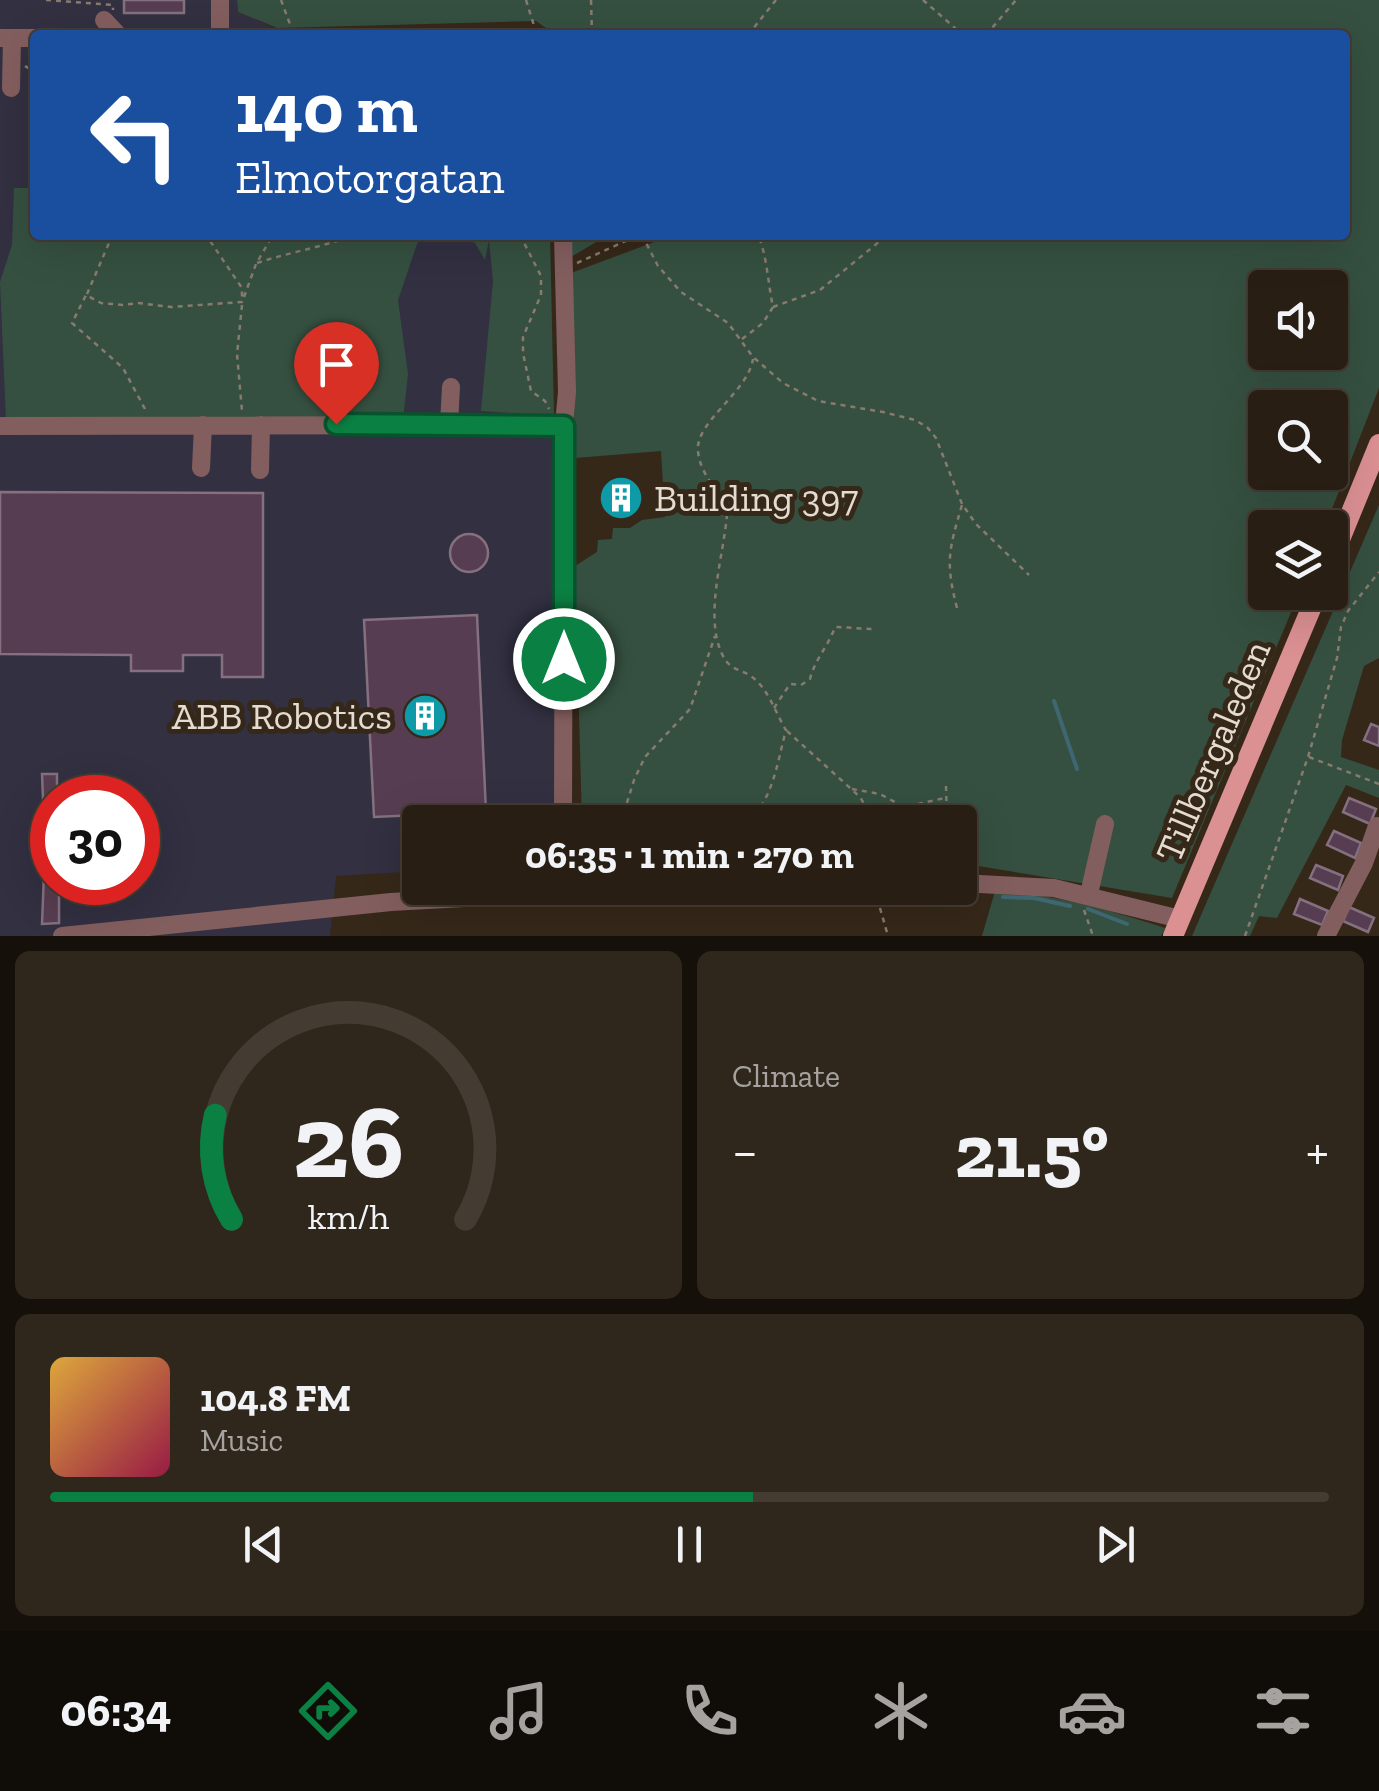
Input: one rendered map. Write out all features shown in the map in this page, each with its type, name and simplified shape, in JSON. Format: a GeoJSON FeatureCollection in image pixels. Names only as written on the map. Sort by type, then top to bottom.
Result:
{"type":"FeatureCollection","features":[{"type":"Feature","properties":{"kind":"main road"},"geometry":{"type":"LineString","coordinates":[[1348,520],[1379,444]]}},
{"type":"Feature","properties":{"kind":"main road","name":"Tillbergaleden"},"geometry":{"type":"LineString","coordinates":[[1177,928],[1310,610]]}},
{"type":"Feature","properties":{"kind":"street"},"geometry":{"type":"LineString","coordinates":[[220,0],[220,30]]}},
{"type":"Feature","properties":{"kind":"street"},"geometry":{"type":"LineString","coordinates":[[6,38],[12,88]]}},
{"type":"Feature","properties":{"kind":"street"},"geometry":{"type":"LineString","coordinates":[[563,240],[568,392],[556,425],[564,805]]}},
{"type":"Feature","properties":{"kind":"street"},"geometry":{"type":"LineString","coordinates":[[449,424],[451,387]]}},
{"type":"Feature","properties":{"kind":"street"},"geometry":{"type":"LineString","coordinates":[[201,468],[203,424]]}},
{"type":"Feature","properties":{"kind":"street"},"geometry":{"type":"LineString","coordinates":[[252,424],[260,470]]}},
{"type":"Feature","properties":{"kind":"street"},"geometry":{"type":"LineString","coordinates":[[0,426],[556,425]]}},
{"type":"Feature","properties":{"kind":"street"},"geometry":{"type":"LineString","coordinates":[[1086,894],[1105,824]]}},
{"type":"Feature","properties":{"kind":"street"},"geometry":{"type":"LineString","coordinates":[[1326,936],[1374,852],[1377,826]]}},
{"type":"Feature","properties":{"kind":"street"},"geometry":{"type":"LineString","coordinates":[[977,884],[1054,888],[1086,894],[1177,928]]}},
{"type":"Feature","properties":{"kind":"street"},"geometry":{"type":"LineString","coordinates":[[62,936],[230,927],[402,901]]}},
{"type":"Feature","properties":{"kind":"path"},"geometry":{"type":"LineString","coordinates":[[46,0],[113,4],[112,28]]}},
{"type":"Feature","properties":{"kind":"path"},"geometry":{"type":"LineString","coordinates":[[281,0],[292,30]]}},
{"type":"Feature","properties":{"kind":"path"},"geometry":{"type":"LineString","coordinates":[[591,0],[592,30]]}},
{"type":"Feature","properties":{"kind":"path"},"geometry":{"type":"LineString","coordinates":[[752,30],[776,0]]}},
{"type":"Feature","properties":{"kind":"path"},"geometry":{"type":"LineString","coordinates":[[923,0],[957,30]]}},
{"type":"Feature","properties":{"kind":"path"},"geometry":{"type":"LineString","coordinates":[[990,30],[1016,0]]}},
{"type":"Feature","properties":{"kind":"path"},"geometry":{"type":"LineString","coordinates":[[528,1],[536,30]]}},
{"type":"Feature","properties":{"kind":"path"},"geometry":{"type":"LineString","coordinates":[[114,240],[72,324],[123,368],[148,414],[148,425]]}},
{"type":"Feature","properties":{"kind":"path"},"geometry":{"type":"LineString","coordinates":[[209,240],[242,288],[238,354],[252,424]]}},
{"type":"Feature","properties":{"kind":"path"},"geometry":{"type":"LineString","coordinates":[[242,302],[270,240]]}},
{"type":"Feature","properties":{"kind":"path"},"geometry":{"type":"LineString","coordinates":[[256,264],[302,248],[343,240]]}},
{"type":"Feature","properties":{"kind":"path"},"geometry":{"type":"LineString","coordinates":[[523,240],[541,276],[541,295],[524,338],[523,353],[532,391],[545,401],[556,425]]}},
{"type":"Feature","properties":{"kind":"path"},"geometry":{"type":"LineString","coordinates":[[564,269],[630,240]]}},
{"type":"Feature","properties":{"kind":"path"},"geometry":{"type":"LineString","coordinates":[[644,240],[658,266],[681,292],[728,323],[753,357],[783,383],[818,402],[882,412],[916,420],[927,427],[936,438],[962,504],[976,524],[1029,575]]}},
{"type":"Feature","properties":{"kind":"path"},"geometry":{"type":"LineString","coordinates":[[760,240],[766,255],[764,270],[773,307]]}},
{"type":"Feature","properties":{"kind":"path"},"geometry":{"type":"LineString","coordinates":[[740,340],[763,323],[773,307],[820,290],[881,240]]}},
{"type":"Feature","properties":{"kind":"path"},"geometry":{"type":"LineString","coordinates":[[86,295],[100,303],[123,305],[138,302],[172,307],[242,302]]}},
{"type":"Feature","properties":{"kind":"path"},"geometry":{"type":"LineString","coordinates":[[627,805],[645,757],[690,709],[716,635],[717,586],[727,514],[700,464],[698,440],[740,386],[753,357]]}},
{"type":"Feature","properties":{"kind":"path"},"geometry":{"type":"LineString","coordinates":[[957,608],[948,575],[948,552],[962,504]]}},
{"type":"Feature","properties":{"kind":"path"},"geometry":{"type":"LineString","coordinates":[[1245,936],[1308,757],[1337,658],[1341,628],[1348,611],[1379,572]]}},
{"type":"Feature","properties":{"kind":"path"},"geometry":{"type":"LineString","coordinates":[[774,709],[781,692],[790,684],[801,685],[810,679],[814,662],[828,649],[836,627],[872,629]]}},
{"type":"Feature","properties":{"kind":"path"},"geometry":{"type":"LineString","coordinates":[[716,635],[723,656],[733,669],[754,678],[786,730],[852,789],[863,805]]}},
{"type":"Feature","properties":{"kind":"path"},"geometry":{"type":"LineString","coordinates":[[761,805],[770,794],[786,730]]}},
{"type":"Feature","properties":{"kind":"path"},"geometry":{"type":"LineString","coordinates":[[1308,757],[1379,784]]}},
{"type":"Feature","properties":{"kind":"path"},"geometry":{"type":"LineString","coordinates":[[946,786],[946,805]]}},
{"type":"Feature","properties":{"kind":"path"},"geometry":{"type":"LineString","coordinates":[[852,789],[880,794],[904,807],[945,798]]}},
{"type":"Feature","properties":{"kind":"path"},"geometry":{"type":"LineString","coordinates":[[1086,894],[1086,918],[1093,936]]}},
{"type":"Feature","properties":{"kind":"path"},"geometry":{"type":"LineString","coordinates":[[880,908],[888,936]]}},
{"type":"Feature","properties":{"kind":"shaded area"},"geometry":{"type":"Polygon","coordinates":[[[0,0],[237,0],[238,12],[279,30],[30,30],[30,240],[549,240],[557,805],[402,805],[402,872],[336,876],[330,936],[0,936],[0,0]]]}},
{"type":"Feature","properties":{"kind":"green space"},"geometry":{"type":"Polygon","coordinates":[[[237,0],[1379,0],[1379,388],[1348,468],[1348,390],[1248,390],[1248,490],[1339,490],[1332,510],[1248,510],[1248,610],[1292,610],[1172,898],[977,866],[977,805],[582,805],[575,566],[597,552],[598,540],[612,539],[613,528],[630,528],[642,520],[665,517],[661,451],[575,458],[571,273],[660,240],[1350,240],[1350,30],[549,30],[536,21],[277,28],[238,12],[237,0]]]}},
{"type":"Feature","properties":{"kind":"green space"},"geometry":{"type":"Polygon","coordinates":[[[14,188],[30,188],[30,240],[420,240],[398,300],[408,374],[403,420],[6,421],[0,282],[12,245],[14,188]]]}},
{"type":"Feature","properties":{"kind":"green space"},"geometry":{"type":"Polygon","coordinates":[[[466,240],[489,240],[485,260],[475,243],[466,240]]]}},
{"type":"Feature","properties":{"kind":"green space"},"geometry":{"type":"Polygon","coordinates":[[[489,240],[550,240],[554,416],[481,411],[493,281],[489,240]]]}},
{"type":"Feature","properties":{"kind":"green space"},"geometry":{"type":"Polygon","coordinates":[[[571,240],[600,240],[571,257],[571,240]]]}},
{"type":"Feature","properties":{"kind":"green space"},"geometry":{"type":"Polygon","coordinates":[[[1379,505],[1379,658],[1364,666],[1342,740],[1341,757],[1379,770],[1379,798],[1346,785],[1277,918],[1259,916],[1250,936],[1192,936],[1333,610],[1348,610],[1348,576],[1379,505]]]}},
{"type":"Feature","properties":{"kind":"green space"},"geometry":{"type":"Polygon","coordinates":[[[995,891],[1081,904],[1165,928],[1161,936],[982,936],[995,891]]]}},
{"type":"Feature","properties":{"kind":"building"},"geometry":{"type":"Polygon","coordinates":[[[124,0],[184,0],[184,13],[124,13],[124,0]]]}},
{"type":"Feature","properties":{"kind":"building"},"geometry":{"type":"Polygon","coordinates":[[[0,492],[263,493],[263,677],[222,677],[222,655],[183,655],[183,671],[131,671],[131,655],[0,654],[0,492]]]}},
{"type":"Feature","properties":{"kind":"building","name":"Building 397"},"geometry":{"type":"Polygon","coordinates":[[[609,493],[634,493],[633,503],[609,502],[609,493]]]}},
{"type":"Feature","properties":{"kind":"building"},"geometry":{"type":"Polygon","coordinates":[[[610,504],[626,504],[626,515],[610,515],[610,504]]]}},
{"type":"Feature","properties":{"kind":"building"},"geometry":{"type":"Polygon","coordinates":[[[469,534],[483,539],[488,553],[483,567],[469,572],[455,567],[450,553],[455,539],[469,534]]]}},
{"type":"Feature","properties":{"kind":"building","name":"ABB Robotics"},"geometry":{"type":"Polygon","coordinates":[[[477,615],[486,805],[402,805],[402,816],[374,817],[364,620],[477,615]]]}},
{"type":"Feature","properties":{"kind":"building"},"geometry":{"type":"Polygon","coordinates":[[[1371,724],[1379,727],[1379,746],[1364,740],[1371,724]]]}},
{"type":"Feature","properties":{"kind":"building"},"geometry":{"type":"Polygon","coordinates":[[[1349,798],[1376,809],[1370,824],[1343,812],[1349,798]]]}},
{"type":"Feature","properties":{"kind":"building"},"geometry":{"type":"Polygon","coordinates":[[[1334,831],[1361,843],[1355,858],[1327,845],[1334,831]]]}},
{"type":"Feature","properties":{"kind":"building"},"geometry":{"type":"Polygon","coordinates":[[[1316,865],[1343,876],[1338,890],[1310,878],[1316,865]]]}},
{"type":"Feature","properties":{"kind":"building"},"geometry":{"type":"Polygon","coordinates":[[[1300,899],[1328,911],[1322,925],[1294,914],[1300,899]]]}},
{"type":"Feature","properties":{"kind":"building"},"geometry":{"type":"Polygon","coordinates":[[[43,905],[59,905],[59,923],[42,924],[43,905]]]}},
{"type":"Feature","properties":{"kind":"building"},"geometry":{"type":"Polygon","coordinates":[[[1349,907],[1374,918],[1368,932],[1343,921],[1349,907]]]}},
{"type":"Feature","properties":{"kind":"waterway"},"geometry":{"type":"LineString","coordinates":[[1054,701],[1077,769]]}},
{"type":"Feature","properties":{"kind":"waterway"},"geometry":{"type":"LineString","coordinates":[[1003,897],[1034,898],[1070,906]]}},
{"type":"Feature","properties":{"kind":"waterway"},"geometry":{"type":"LineString","coordinates":[[1088,909],[1127,924]]}},
{"type":"Feature","properties":{"kind":"place","name":"Building 397"},"geometry":{"type":"Point","coordinates":[621,498]}},
{"type":"Feature","properties":{"kind":"place","name":"ABB Robotics"},"geometry":{"type":"Point","coordinates":[425,716]}},
{"type":"Feature","properties":{"kind":"route"},"geometry":{"type":"LineString","coordinates":[[336,424],[564,426],[564,659]]}}]}
